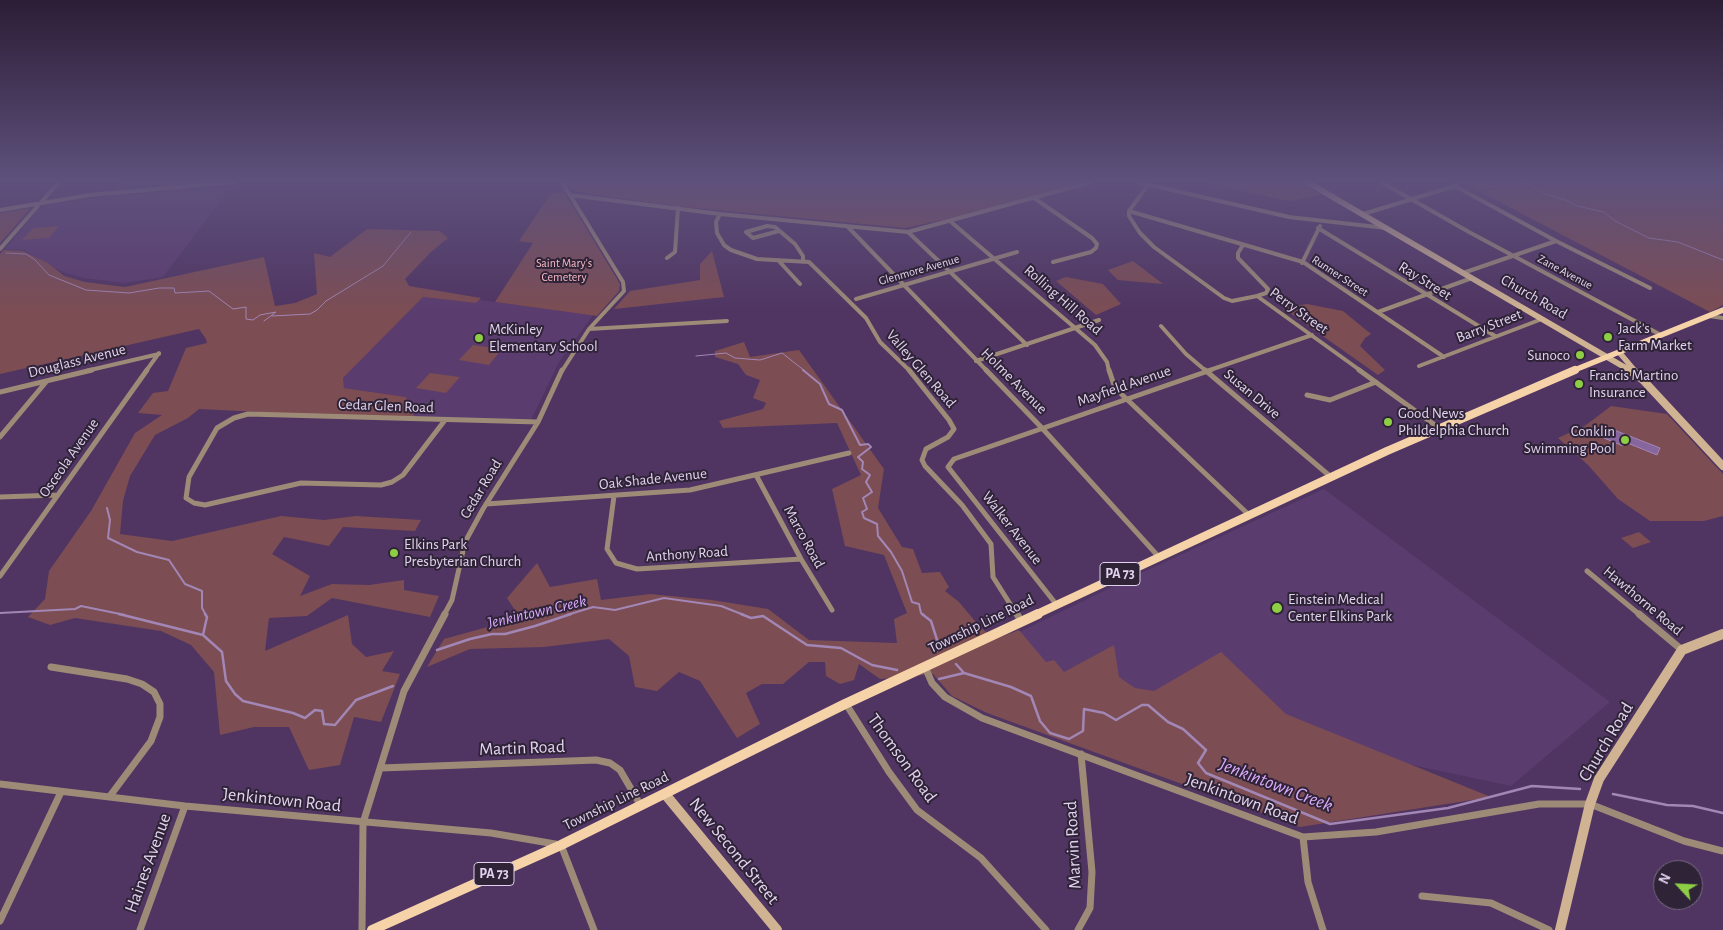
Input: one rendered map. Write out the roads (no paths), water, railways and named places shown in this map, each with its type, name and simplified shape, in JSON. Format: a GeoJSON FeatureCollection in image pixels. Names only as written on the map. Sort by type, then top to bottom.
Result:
{"type":"FeatureCollection","features":[{"type":"Feature","properties":{"kind":"main road","name":"PA 73"},"geometry":{"type":"LineString","coordinates":[[1608,356],[1723,310]]}},
{"type":"Feature","properties":{"kind":"main road","name":"Township Line Road"},"geometry":{"type":"LineString","coordinates":[[372,930],[561,845],[845,704],[1158,556],[1439,428],[1608,356]]}},
{"type":"Feature","properties":{"kind":"street"},"geometry":{"type":"LineString","coordinates":[[0,249],[22,225]]}},
{"type":"Feature","properties":{"kind":"street","name":"Cedar Road"},"geometry":{"type":"LineString","coordinates":[[362,930],[363,823],[404,691],[452,600],[465,542],[486,504],[538,422],[566,362],[589,328],[624,291],[624,284],[589,225]]}},
{"type":"Feature","properties":{"kind":"street"},"geometry":{"type":"LineString","coordinates":[[667,258],[675,252],[677,225]]}},
{"type":"Feature","properties":{"kind":"street"},"geometry":{"type":"LineString","coordinates":[[716,225],[716,233],[724,245],[740,255],[757,259],[803,261],[803,256],[795,244],[775,227],[767,226],[746,232],[753,238],[779,231]]}},
{"type":"Feature","properties":{"kind":"street"},"geometry":{"type":"LineString","coordinates":[[832,225],[908,232],[933,225]]}},
{"type":"Feature","properties":{"kind":"street","name":"Rolling Hill Road"},"geometry":{"type":"LineString","coordinates":[[955,225],[1102,352],[1115,388],[1249,516]]}},
{"type":"Feature","properties":{"kind":"street"},"geometry":{"type":"LineString","coordinates":[[1053,262],[1082,256],[1096,248],[1097,244],[1092,238],[1074,225]]}},
{"type":"Feature","properties":{"kind":"street","name":"Perry Street"},"geometry":{"type":"LineString","coordinates":[[1135,225],[1154,247],[1224,298],[1239,301],[1257,296],[1439,428]]}},
{"type":"Feature","properties":{"kind":"street","name":"Runner Street"},"geometry":{"type":"LineString","coordinates":[[1177,225],[1302,263],[1444,357]]}},
{"type":"Feature","properties":{"kind":"street"},"geometry":{"type":"LineString","coordinates":[[1362,225],[1386,228]]}},
{"type":"Feature","properties":{"kind":"street","name":"Church Road"},"geometry":{"type":"LineString","coordinates":[[1382,225],[1608,356],[1643,380],[1722,464]]}},
{"type":"Feature","properties":{"kind":"street","name":"Zane Avenue"},"geometry":{"type":"LineString","coordinates":[[1458,225],[1661,335]]}},
{"type":"Feature","properties":{"kind":"street"},"geometry":{"type":"LineString","coordinates":[[1529,225],[1650,288]]}},
{"type":"Feature","properties":{"kind":"street","name":"Holme Avenue"},"geometry":{"type":"LineString","coordinates":[[848,227],[1042,428],[1158,556]]}},
{"type":"Feature","properties":{"kind":"street"},"geometry":{"type":"LineString","coordinates":[[1302,263],[1318,228]]}},
{"type":"Feature","properties":{"kind":"street","name":"Ray Street"},"geometry":{"type":"LineString","coordinates":[[1318,228],[1495,336]]}},
{"type":"Feature","properties":{"kind":"street"},"geometry":{"type":"LineString","coordinates":[[908,232],[1027,345]]}},
{"type":"Feature","properties":{"kind":"street"},"geometry":{"type":"LineString","coordinates":[[1463,273],[1556,241]]}},
{"type":"Feature","properties":{"kind":"street"},"geometry":{"type":"LineString","coordinates":[[1243,245],[1238,253],[1238,258],[1268,289],[1266,293],[1257,296]]}},
{"type":"Feature","properties":{"kind":"street","name":"Glenmore Avenue"},"geometry":{"type":"LineString","coordinates":[[856,299],[1017,252]]}},
{"type":"Feature","properties":{"kind":"street"},"geometry":{"type":"LineString","coordinates":[[777,260],[800,284]]}},
{"type":"Feature","properties":{"kind":"street","name":"Valley Glen Road"},"geometry":{"type":"LineString","coordinates":[[803,261],[809,262],[855,306],[866,318],[880,342],[902,362],[949,420],[954,429],[948,437],[926,449],[922,460],[925,466],[957,500],[992,544],[994,577],[1021,621]]}},
{"type":"Feature","properties":{"kind":"street"},"geometry":{"type":"LineString","coordinates":[[1378,312],[1427,296],[1472,278]]}},
{"type":"Feature","properties":{"kind":"street"},"geometry":{"type":"LineString","coordinates":[[1709,316],[1723,318]]}},
{"type":"Feature","properties":{"kind":"street","name":"Barry Street"},"geometry":{"type":"LineString","coordinates":[[1418,366],[1542,318]]}},
{"type":"Feature","properties":{"kind":"street"},"geometry":{"type":"LineString","coordinates":[[976,361],[1099,320]]}},
{"type":"Feature","properties":{"kind":"street"},"geometry":{"type":"LineString","coordinates":[[589,328],[728,321]]}},
{"type":"Feature","properties":{"kind":"street","name":"Susan Drive"},"geometry":{"type":"LineString","coordinates":[[1161,326],[1186,354],[1206,372],[1331,477]]}},
{"type":"Feature","properties":{"kind":"street","name":"Mayfield Avenue"},"geometry":{"type":"LineString","coordinates":[[948,466],[954,459],[1312,335]]}},
{"type":"Feature","properties":{"kind":"street"},"geometry":{"type":"LineString","coordinates":[[1619,352],[1643,380]]}},
{"type":"Feature","properties":{"kind":"street","name":"Douglass Avenue"},"geometry":{"type":"LineString","coordinates":[[0,392],[159,354]]}},
{"type":"Feature","properties":{"kind":"street","name":"Osceola Avenue"},"geometry":{"type":"LineString","coordinates":[[0,576],[159,354]]}},
{"type":"Feature","properties":{"kind":"street"},"geometry":{"type":"LineString","coordinates":[[0,437],[46,381]]}},
{"type":"Feature","properties":{"kind":"street"},"geometry":{"type":"LineString","coordinates":[[1307,395],[1330,400],[1376,382]]}},
{"type":"Feature","properties":{"kind":"street","name":"Cedar Glen Road"},"geometry":{"type":"LineString","coordinates":[[444,420],[403,475],[392,482],[372,486],[301,483],[205,505],[186,498],[190,477],[211,435],[217,428],[234,418],[248,414],[538,422]]}},
{"type":"Feature","properties":{"kind":"street","name":"Oak Shade Avenue"},"geometry":{"type":"LineString","coordinates":[[486,504],[690,490],[848,453]]}},
{"type":"Feature","properties":{"kind":"street","name":"Walker Avenue"},"geometry":{"type":"LineString","coordinates":[[948,466],[1056,604]]}},
{"type":"Feature","properties":{"kind":"street","name":"Marco Road"},"geometry":{"type":"LineString","coordinates":[[756,475],[801,559],[832,610]]}},
{"type":"Feature","properties":{"kind":"street"},"geometry":{"type":"LineString","coordinates":[[0,497],[58,495]]}},
{"type":"Feature","properties":{"kind":"street","name":"Anthony Road"},"geometry":{"type":"LineString","coordinates":[[614,496],[606,549],[616,563],[637,569],[801,559]]}},
{"type":"Feature","properties":{"kind":"street","name":"Hawthorne Road"},"geometry":{"type":"LineString","coordinates":[[1587,571],[1682,650]]}},
{"type":"Feature","properties":{"kind":"street"},"geometry":{"type":"LineString","coordinates":[[1682,650],[1723,634]]}},
{"type":"Feature","properties":{"kind":"street","name":"Church Road"},"geometry":{"type":"LineString","coordinates":[[1560,930],[1590,804],[1599,779],[1682,650]]}},
{"type":"Feature","properties":{"kind":"street"},"geometry":{"type":"LineString","coordinates":[[51,667],[127,679],[142,684],[154,692],[160,704],[160,717],[151,740],[110,796]]}},
{"type":"Feature","properties":{"kind":"street","name":"Jenkintown Road"},"geometry":{"type":"LineString","coordinates":[[925,667],[932,683],[945,697],[982,718],[1303,837],[1376,832],[1539,804],[1590,804],[1684,841],[1723,851]]}},
{"type":"Feature","properties":{"kind":"street","name":"Thomson Road"},"geometry":{"type":"LineString","coordinates":[[845,704],[889,772],[917,810],[981,858],[1046,930]]}},
{"type":"Feature","properties":{"kind":"street","name":"Marvin Road"},"geometry":{"type":"LineString","coordinates":[[1078,930],[1090,908],[1092,872],[1081,754]]}},
{"type":"Feature","properties":{"kind":"street","name":"Martin Road"},"geometry":{"type":"LineString","coordinates":[[381,768],[596,760],[610,763],[620,770],[642,806]]}},
{"type":"Feature","properties":{"kind":"street","name":"Jenkintown Road"},"geometry":{"type":"LineString","coordinates":[[0,784],[184,806],[363,823],[491,832],[561,845]]}},
{"type":"Feature","properties":{"kind":"street"},"geometry":{"type":"LineString","coordinates":[[0,921],[61,792]]}},
{"type":"Feature","properties":{"kind":"street","name":"New Second Street"},"geometry":{"type":"LineString","coordinates":[[665,794],[777,930]]}},
{"type":"Feature","properties":{"kind":"street","name":"Haines Avenue"},"geometry":{"type":"LineString","coordinates":[[140,930],[184,806]]}},
{"type":"Feature","properties":{"kind":"street"},"geometry":{"type":"LineString","coordinates":[[1303,837],[1308,882],[1322,930]]}},
{"type":"Feature","properties":{"kind":"street"},"geometry":{"type":"LineString","coordinates":[[561,845],[594,930]]}},
{"type":"Feature","properties":{"kind":"street"},"geometry":{"type":"LineString","coordinates":[[1422,896],[1491,903],[1549,930]]}},
{"type":"Feature","properties":{"kind":"waterway"},"geometry":{"type":"LineString","coordinates":[[1624,225],[1649,238],[1678,242],[1723,260]]}},
{"type":"Feature","properties":{"kind":"waterway"},"geometry":{"type":"LineString","coordinates":[[272,316],[310,314],[317,310],[326,301],[383,266],[411,232]]}},
{"type":"Feature","properties":{"kind":"waterway"},"geometry":{"type":"LineString","coordinates":[[6,253],[26,254],[35,260],[49,275],[86,290],[129,293],[159,288],[174,288],[175,293],[209,291],[233,309],[246,307],[246,319],[253,320],[260,315],[276,312],[264,321]]}},
{"type":"Feature","properties":{"kind":"waterway"},"geometry":{"type":"LineString","coordinates":[[696,356],[726,353],[735,358],[760,360],[782,353],[805,371]]}},
{"type":"Feature","properties":{"kind":"waterway"},"geometry":{"type":"LineString","coordinates":[[803,370],[820,384],[829,404],[842,410],[860,445],[868,444],[871,447],[858,457],[863,462],[862,469],[870,475],[866,482],[872,492],[863,498],[867,509],[862,512],[864,518],[877,524],[878,536],[891,552],[902,571],[912,602],[919,604],[921,613],[924,615]]}},
{"type":"Feature","properties":{"kind":"waterway"},"geometry":{"type":"LineString","coordinates":[[107,508],[110,520],[108,538],[137,552],[169,560],[185,584],[202,591],[202,608],[206,615]]}},
{"type":"Feature","properties":{"kind":"waterway","name":"Jenkintown Creek"},"geometry":{"type":"LineString","coordinates":[[567,615],[593,607],[615,610],[664,598],[721,606],[744,615]]}},
{"type":"Feature","properties":{"kind":"waterway","name":"Jenkintown Creek"},"geometry":{"type":"LineString","coordinates":[[0,613],[75,609],[81,606],[125,615]]}},
{"type":"Feature","properties":{"kind":"waterway","name":"Jenkintown Creek"},"geometry":{"type":"LineString","coordinates":[[119,614],[203,635]]}},
{"type":"Feature","properties":{"kind":"waterway"},"geometry":{"type":"LineString","coordinates":[[203,635],[207,617],[205,614]]}},
{"type":"Feature","properties":{"kind":"waterway","name":"Jenkintown Creek"},"geometry":{"type":"LineString","coordinates":[[437,650],[470,639],[492,634],[505,634],[535,626],[571,614]]}},
{"type":"Feature","properties":{"kind":"waterway","name":"Jenkintown Creek"},"geometry":{"type":"LineString","coordinates":[[741,614],[751,618],[763,616],[807,645],[841,648],[872,665],[897,670]]}},
{"type":"Feature","properties":{"kind":"waterway"},"geometry":{"type":"LineString","coordinates":[[922,614],[931,621],[939,646]]}},
{"type":"Feature","properties":{"kind":"waterway","name":"Jenkintown Creek"},"geometry":{"type":"LineString","coordinates":[[203,635],[222,652],[226,681],[235,694],[243,701],[293,713],[305,718],[315,710],[322,711],[324,724],[335,725],[356,700],[393,686]]}},
{"type":"Feature","properties":{"kind":"waterway"},"geometry":{"type":"LineString","coordinates":[[956,664],[964,673]]}},
{"type":"Feature","properties":{"kind":"waterway","name":"Jenkintown Creek"},"geometry":{"type":"LineString","coordinates":[[939,679],[964,673]]}},
{"type":"Feature","properties":{"kind":"waterway","name":"Jenkintown Creek"},"geometry":{"type":"LineString","coordinates":[[964,673],[1011,687],[1031,696],[1040,721],[1050,733],[1069,739],[1083,731],[1084,709],[1104,713],[1116,720],[1142,705],[1148,705],[1168,722],[1183,729],[1206,750],[1198,763],[1206,773],[1330,824],[1448,808],[1532,786],[1580,789]]}},
{"type":"Feature","properties":{"kind":"waterway","name":"Jenkintown Creek"},"geometry":{"type":"LineString","coordinates":[[1613,794],[1667,805],[1693,806],[1723,813]]}},
{"type":"Feature","properties":{"kind":"place","name":"Jack's Farm Market"},"geometry":{"type":"Point","coordinates":[1608,337]}},
{"type":"Feature","properties":{"kind":"place","name":"McKinley Elementary School"},"geometry":{"type":"Point","coordinates":[479,338]}},
{"type":"Feature","properties":{"kind":"place","name":"Sunoco"},"geometry":{"type":"Point","coordinates":[1580,355]}},
{"type":"Feature","properties":{"kind":"place","name":"Francis Martino Insurance"},"geometry":{"type":"Point","coordinates":[1579,384]}},
{"type":"Feature","properties":{"kind":"place","name":"Good News Phildelphia Church"},"geometry":{"type":"Point","coordinates":[1388,422]}},
{"type":"Feature","properties":{"kind":"place","name":"Conklin Swimming Pool"},"geometry":{"type":"Point","coordinates":[1625,440]}},
{"type":"Feature","properties":{"kind":"place","name":"Elkins Park Presbyterian Church"},"geometry":{"type":"Point","coordinates":[394,553]}},
{"type":"Feature","properties":{"kind":"place","name":"Einstein Medical Center Elkins Park"},"geometry":{"type":"Point","coordinates":[1277,608]}},
{"type":"Feature","properties":{"kind":"park label","name":"Saint Mary's Cemetery"},"geometry":{"type":"Point","coordinates":[564,270]}}]}
